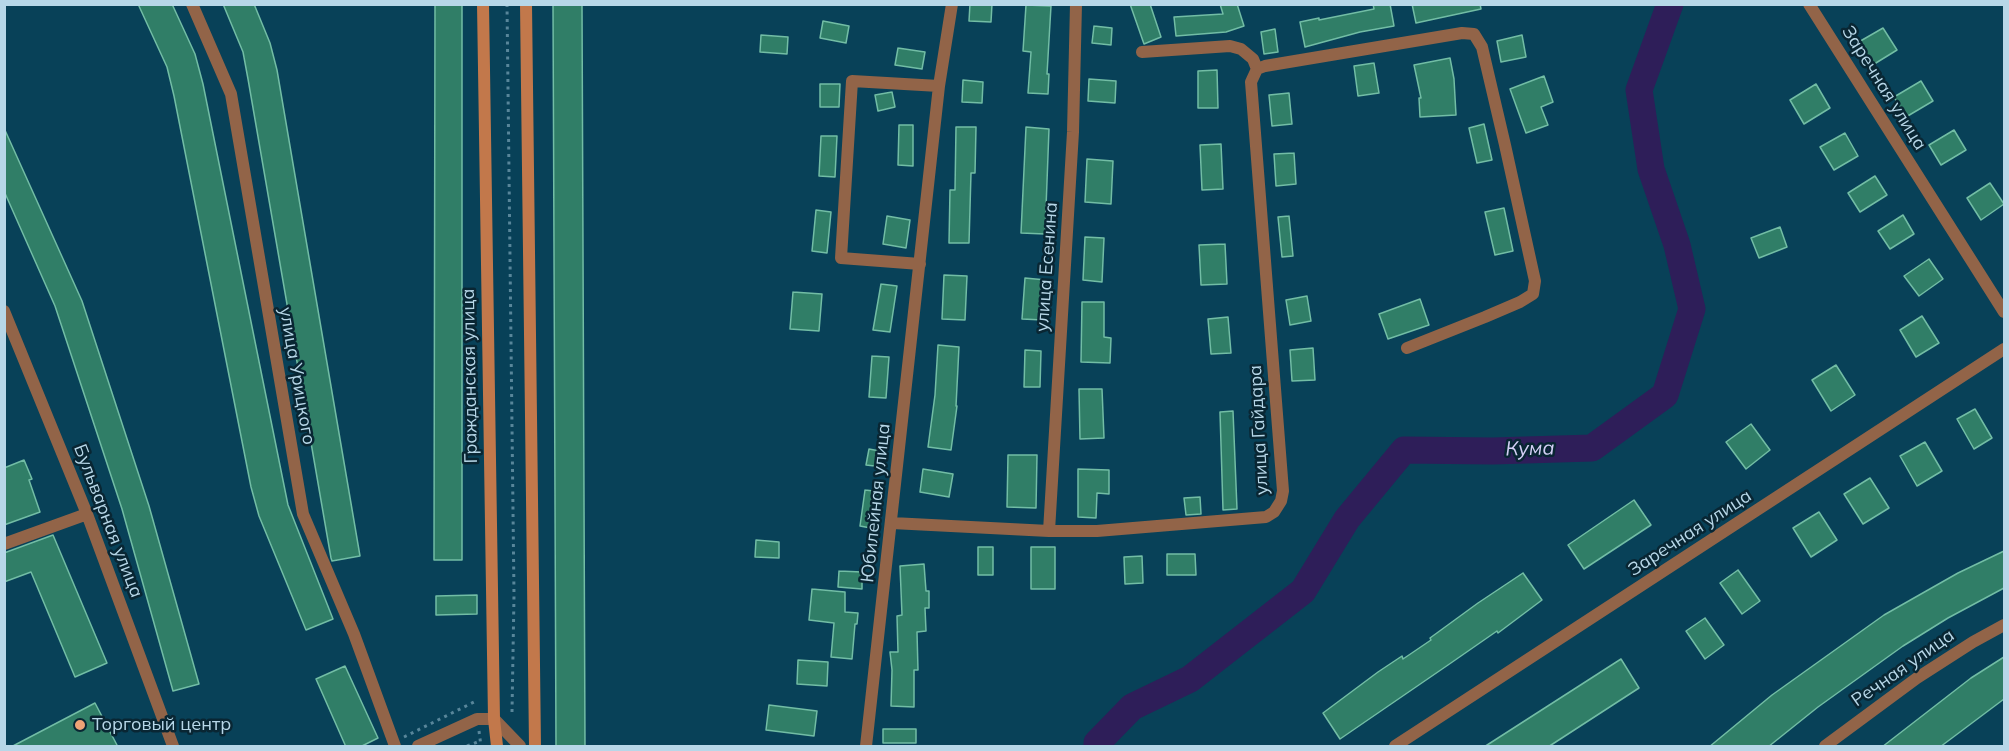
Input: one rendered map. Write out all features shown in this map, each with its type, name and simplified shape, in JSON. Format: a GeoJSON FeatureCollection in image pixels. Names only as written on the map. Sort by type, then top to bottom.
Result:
{"type":"FeatureCollection","features":[{"type":"Feature","properties":{"kind":"street","name":"улица Урицкого"},"geometry":{"type":"LineString","coordinates":[[192,4],[231,94],[303,514],[354,634],[394,744]]}},
{"type":"Feature","properties":{"kind":"street","name":"Гражданская улица"},"geometry":{"type":"LineString","coordinates":[[483,4],[494,719],[497,747]]}},
{"type":"Feature","properties":{"kind":"street"},"geometry":{"type":"LineString","coordinates":[[526,4],[536,747]]}},
{"type":"Feature","properties":{"kind":"street","name":"Юбилейная улица"},"geometry":{"type":"LineString","coordinates":[[866,747],[939,86],[952,4]]}},
{"type":"Feature","properties":{"kind":"street","name":"улица Есенина"},"geometry":{"type":"LineString","coordinates":[[1048,531],[1073,132],[1076,4]]}},
{"type":"Feature","properties":{"kind":"street","name":"Заречная улица"},"geometry":{"type":"LineString","coordinates":[[1809,4],[2004,312]]}},
{"type":"Feature","properties":{"kind":"street"},"geometry":{"type":"LineString","coordinates":[[1142,52],[1230,46],[1241,49],[1253,59],[1257,69],[1462,33],[1474,34],[1482,47],[1534,281],[1533,294],[1494,314],[1407,348]]}},
{"type":"Feature","properties":{"kind":"street","name":"улица Гайдара"},"geometry":{"type":"LineString","coordinates":[[892,523],[1048,531],[1097,531],[1266,517],[1274,512],[1281,501],[1282,480],[1251,82],[1257,69]]}},
{"type":"Feature","properties":{"kind":"street"},"geometry":{"type":"LineString","coordinates":[[920,264],[841,258],[852,81],[939,86]]}},
{"type":"Feature","properties":{"kind":"street","name":"Бульварная улица"},"geometry":{"type":"LineString","coordinates":[[4,311],[87,514],[173,747]]}},
{"type":"Feature","properties":{"kind":"street","name":"Заречная улица"},"geometry":{"type":"LineString","coordinates":[[1395,747],[2004,349]]}},
{"type":"Feature","properties":{"kind":"street"},"geometry":{"type":"LineString","coordinates":[[4,544],[87,514]]}},
{"type":"Feature","properties":{"kind":"street","name":"Речная улица"},"geometry":{"type":"LineString","coordinates":[[1825,747],[1917,678],[2004,625]]}},
{"type":"Feature","properties":{"kind":"street"},"geometry":{"type":"LineString","coordinates":[[418,747],[477,719],[494,719],[519,747]]}},
{"type":"Feature","properties":{"kind":"path"},"geometry":{"type":"LineString","coordinates":[[507,4],[514,595],[512,712]]}},
{"type":"Feature","properties":{"kind":"path"},"geometry":{"type":"LineString","coordinates":[[394,744],[474,702]]}},
{"type":"Feature","properties":{"kind":"path"},"geometry":{"type":"LineString","coordinates":[[494,719],[512,712],[535,711]]}},
{"type":"Feature","properties":{"kind":"path"},"geometry":{"type":"LineString","coordinates":[[467,747],[480,741]]}},
{"type":"Feature","properties":{"kind":"building"},"geometry":{"type":"Polygon","coordinates":[[[138,4],[172,4],[195,54],[288,505],[333,619],[306,630],[259,516],[251,487],[174,96],[167,67],[138,4]]]}},
{"type":"Feature","properties":{"kind":"building"},"geometry":{"type":"Polygon","coordinates":[[[223,4],[254,4],[270,43],[277,70],[360,556],[332,561],[331,558],[243,52],[223,4]]]}},
{"type":"Feature","properties":{"kind":"building"},"geometry":{"type":"Polygon","coordinates":[[[435,4],[462,4],[462,560],[434,560],[435,4]]]}},
{"type":"Feature","properties":{"kind":"building"},"geometry":{"type":"Polygon","coordinates":[[[553,4],[582,4],[585,747],[556,747],[553,4]]]}},
{"type":"Feature","properties":{"kind":"building"},"geometry":{"type":"Polygon","coordinates":[[[970,4],[992,4],[991,22],[969,21],[970,4]]]}},
{"type":"Feature","properties":{"kind":"building"},"geometry":{"type":"Polygon","coordinates":[[[1130,4],[1150,4],[1161,37],[1144,44],[1130,4]]]}},
{"type":"Feature","properties":{"kind":"building"},"geometry":{"type":"Polygon","coordinates":[[[1220,4],[1237,4],[1244,26],[1226,32],[1176,36],[1174,17],[1223,14],[1220,4]]]}},
{"type":"Feature","properties":{"kind":"building"},"geometry":{"type":"Polygon","coordinates":[[[1373,4],[1390,4],[1394,26],[1360,32],[1305,47],[1300,22],[1374,9],[1373,4]]]}},
{"type":"Feature","properties":{"kind":"building"},"geometry":{"type":"Polygon","coordinates":[[[1412,4],[1480,4],[1481,9],[1416,23],[1412,4]]]}},
{"type":"Feature","properties":{"kind":"building"},"geometry":{"type":"Polygon","coordinates":[[[1026,5],[1051,6],[1048,94],[1028,93],[1031,52],[1023,51],[1026,5]]]}},
{"type":"Feature","properties":{"kind":"building"},"geometry":{"type":"Polygon","coordinates":[[[823,21],[849,26],[846,43],[820,38],[823,21]]]}},
{"type":"Feature","properties":{"kind":"building"},"geometry":{"type":"Polygon","coordinates":[[[1094,26],[1112,28],[1111,45],[1092,43],[1094,26]]]}},
{"type":"Feature","properties":{"kind":"building"},"geometry":{"type":"Polygon","coordinates":[[[1883,28],[1897,50],[1871,66],[1857,43],[1883,28]]]}},
{"type":"Feature","properties":{"kind":"building"},"geometry":{"type":"Polygon","coordinates":[[[1275,29],[1278,52],[1264,54],[1261,32],[1275,29]]]}},
{"type":"Feature","properties":{"kind":"building"},"geometry":{"type":"Polygon","coordinates":[[[761,35],[788,37],[787,54],[760,52],[761,35]]]}},
{"type":"Feature","properties":{"kind":"building"},"geometry":{"type":"Polygon","coordinates":[[[1522,35],[1526,57],[1501,62],[1497,41],[1522,35]]]}},
{"type":"Feature","properties":{"kind":"building"},"geometry":{"type":"Polygon","coordinates":[[[898,48],[925,52],[922,69],[895,65],[898,48]]]}},
{"type":"Feature","properties":{"kind":"building"},"geometry":{"type":"Polygon","coordinates":[[[1450,58],[1456,115],[1420,117],[1419,98],[1421,98],[1414,65],[1450,58]]]}},
{"type":"Feature","properties":{"kind":"building"},"geometry":{"type":"Polygon","coordinates":[[[1374,63],[1379,93],[1358,96],[1354,66],[1374,63]]]}},
{"type":"Feature","properties":{"kind":"building"},"geometry":{"type":"Polygon","coordinates":[[[1217,70],[1218,108],[1198,108],[1198,71],[1217,70]]]}},
{"type":"Feature","properties":{"kind":"building"},"geometry":{"type":"Polygon","coordinates":[[[1544,76],[1553,102],[1541,107],[1548,125],[1526,133],[1510,89],[1544,76]]]}},
{"type":"Feature","properties":{"kind":"building"},"geometry":{"type":"Polygon","coordinates":[[[1089,79],[1116,81],[1115,103],[1088,101],[1089,79]]]}},
{"type":"Feature","properties":{"kind":"building"},"geometry":{"type":"Polygon","coordinates":[[[963,80],[983,82],[982,103],[962,102],[963,80]]]}},
{"type":"Feature","properties":{"kind":"building"},"geometry":{"type":"Polygon","coordinates":[[[1921,81],[1933,101],[1906,117],[1894,97],[1921,81]]]}},
{"type":"Feature","properties":{"kind":"building"},"geometry":{"type":"Polygon","coordinates":[[[820,84],[840,84],[839,107],[820,107],[820,84]]]}},
{"type":"Feature","properties":{"kind":"building"},"geometry":{"type":"Polygon","coordinates":[[[1816,84],[1830,108],[1804,124],[1790,100],[1816,84]]]}},
{"type":"Feature","properties":{"kind":"building"},"geometry":{"type":"Polygon","coordinates":[[[892,92],[895,107],[878,111],[875,95],[892,92]]]}},
{"type":"Feature","properties":{"kind":"building"},"geometry":{"type":"Polygon","coordinates":[[[1289,93],[1292,124],[1272,126],[1269,95],[1289,93]]]}},
{"type":"Feature","properties":{"kind":"building"},"geometry":{"type":"Polygon","coordinates":[[[1484,124],[1492,160],[1477,163],[1469,128],[1484,124]]]}},
{"type":"Feature","properties":{"kind":"building"},"geometry":{"type":"Polygon","coordinates":[[[899,125],[913,125],[913,166],[898,165],[899,125]]]}},
{"type":"Feature","properties":{"kind":"building"},"geometry":{"type":"Polygon","coordinates":[[[956,127],[976,127],[975,173],[971,173],[969,243],[949,243],[950,190],[955,190],[956,127]]]}},
{"type":"Feature","properties":{"kind":"building"},"geometry":{"type":"Polygon","coordinates":[[[1026,127],[1049,129],[1045,234],[1021,233],[1026,127]]]}},
{"type":"Feature","properties":{"kind":"building"},"geometry":{"type":"Polygon","coordinates":[[[4,128],[82,301],[149,506],[199,684],[173,691],[122,509],[55,306],[4,191],[4,128]]]}},
{"type":"Feature","properties":{"kind":"building"},"geometry":{"type":"Polygon","coordinates":[[[1954,130],[1966,150],[1941,165],[1929,145],[1954,130]]]}},
{"type":"Feature","properties":{"kind":"building"},"geometry":{"type":"Polygon","coordinates":[[[1845,133],[1858,156],[1834,170],[1820,147],[1845,133]]]}},
{"type":"Feature","properties":{"kind":"building"},"geometry":{"type":"Polygon","coordinates":[[[821,136],[837,136],[835,177],[819,176],[821,136]]]}},
{"type":"Feature","properties":{"kind":"building"},"geometry":{"type":"Polygon","coordinates":[[[1221,144],[1223,189],[1202,190],[1200,145],[1221,144]]]}},
{"type":"Feature","properties":{"kind":"building"},"geometry":{"type":"Polygon","coordinates":[[[1294,153],[1296,184],[1276,186],[1274,154],[1294,153]]]}},
{"type":"Feature","properties":{"kind":"building"},"geometry":{"type":"Polygon","coordinates":[[[1087,159],[1113,161],[1111,204],[1085,202],[1087,159]]]}},
{"type":"Feature","properties":{"kind":"building"},"geometry":{"type":"Polygon","coordinates":[[[1875,176],[1887,195],[1860,212],[1848,193],[1875,176]]]}},
{"type":"Feature","properties":{"kind":"building"},"geometry":{"type":"Polygon","coordinates":[[[1990,183],[2004,204],[1981,220],[1967,198],[1990,183]]]}},
{"type":"Feature","properties":{"kind":"building"},"geometry":{"type":"Polygon","coordinates":[[[1504,208],[1513,251],[1495,255],[1485,212],[1504,208]]]}},
{"type":"Feature","properties":{"kind":"building"},"geometry":{"type":"Polygon","coordinates":[[[816,210],[831,212],[827,253],[812,251],[816,210]]]}},
{"type":"Feature","properties":{"kind":"building"},"geometry":{"type":"Polygon","coordinates":[[[1903,215],[1914,234],[1890,249],[1878,231],[1903,215]]]}},
{"type":"Feature","properties":{"kind":"building"},"geometry":{"type":"Polygon","coordinates":[[[887,216],[910,220],[906,248],[883,244],[887,216]]]}},
{"type":"Feature","properties":{"kind":"building"},"geometry":{"type":"Polygon","coordinates":[[[1289,216],[1293,256],[1282,257],[1278,217],[1289,216]]]}},
{"type":"Feature","properties":{"kind":"building"},"geometry":{"type":"Polygon","coordinates":[[[1780,227],[1787,247],[1759,258],[1751,238],[1780,227]]]}},
{"type":"Feature","properties":{"kind":"building"},"geometry":{"type":"Polygon","coordinates":[[[1085,237],[1104,238],[1102,282],[1083,280],[1085,237]]]}},
{"type":"Feature","properties":{"kind":"building"},"geometry":{"type":"Polygon","coordinates":[[[1225,244],[1227,284],[1201,285],[1199,245],[1225,244]]]}},
{"type":"Feature","properties":{"kind":"building"},"geometry":{"type":"Polygon","coordinates":[[[1929,259],[1943,279],[1919,296],[1904,276],[1929,259]]]}},
{"type":"Feature","properties":{"kind":"building"},"geometry":{"type":"Polygon","coordinates":[[[944,275],[967,276],[965,320],[942,319],[944,275]]]}},
{"type":"Feature","properties":{"kind":"building"},"geometry":{"type":"Polygon","coordinates":[[[1025,278],[1046,280],[1043,320],[1022,319],[1025,278]]]}},
{"type":"Feature","properties":{"kind":"building"},"geometry":{"type":"Polygon","coordinates":[[[881,284],[897,286],[890,332],[873,330],[881,284]]]}},
{"type":"Feature","properties":{"kind":"building"},"geometry":{"type":"Polygon","coordinates":[[[793,292],[822,294],[819,331],[790,329],[793,292]]]}},
{"type":"Feature","properties":{"kind":"building"},"geometry":{"type":"Polygon","coordinates":[[[1307,296],[1311,321],[1290,325],[1286,300],[1307,296]]]}},
{"type":"Feature","properties":{"kind":"building"},"geometry":{"type":"Polygon","coordinates":[[[1420,299],[1429,325],[1388,339],[1379,314],[1420,299]]]}},
{"type":"Feature","properties":{"kind":"building"},"geometry":{"type":"Polygon","coordinates":[[[1082,302],[1104,302],[1104,337],[1111,338],[1110,363],[1081,362],[1082,302]]]}},
{"type":"Feature","properties":{"kind":"building"},"geometry":{"type":"Polygon","coordinates":[[[1922,316],[1939,343],[1916,357],[1900,330],[1922,316]]]}},
{"type":"Feature","properties":{"kind":"building"},"geometry":{"type":"Polygon","coordinates":[[[1228,317],[1231,353],[1211,354],[1208,319],[1228,317]]]}},
{"type":"Feature","properties":{"kind":"building"},"geometry":{"type":"Polygon","coordinates":[[[938,345],[959,347],[957,406],[951,450],[928,447],[935,395],[938,345]]]}},
{"type":"Feature","properties":{"kind":"building"},"geometry":{"type":"Polygon","coordinates":[[[1313,348],[1315,380],[1292,381],[1290,350],[1313,348]]]}},
{"type":"Feature","properties":{"kind":"building"},"geometry":{"type":"Polygon","coordinates":[[[1025,350],[1041,351],[1040,387],[1024,387],[1025,350]]]}},
{"type":"Feature","properties":{"kind":"building"},"geometry":{"type":"Polygon","coordinates":[[[872,356],[889,357],[886,398],[869,397],[872,356]]]}},
{"type":"Feature","properties":{"kind":"building"},"geometry":{"type":"Polygon","coordinates":[[[1836,365],[1855,395],[1831,411],[1812,380],[1836,365]]]}},
{"type":"Feature","properties":{"kind":"building"},"geometry":{"type":"Polygon","coordinates":[[[1079,389],[1102,389],[1104,438],[1080,439],[1079,389]]]}},
{"type":"Feature","properties":{"kind":"building"},"geometry":{"type":"Polygon","coordinates":[[[1975,409],[1992,438],[1974,449],[1957,419],[1975,409]]]}},
{"type":"Feature","properties":{"kind":"building"},"geometry":{"type":"Polygon","coordinates":[[[1233,411],[1237,509],[1223,510],[1220,412],[1233,411]]]}},
{"type":"Feature","properties":{"kind":"building"},"geometry":{"type":"Polygon","coordinates":[[[1751,424],[1770,450],[1746,469],[1726,442],[1751,424]]]}},
{"type":"Feature","properties":{"kind":"building"},"geometry":{"type":"Polygon","coordinates":[[[1925,442],[1942,471],[1917,486],[1900,456],[1925,442]]]}},
{"type":"Feature","properties":{"kind":"building"},"geometry":{"type":"Polygon","coordinates":[[[869,449],[885,452],[883,467],[866,465],[869,449]]]}},
{"type":"Feature","properties":{"kind":"building"},"geometry":{"type":"Polygon","coordinates":[[[1008,455],[1037,455],[1036,508],[1007,507],[1008,455]]]}},
{"type":"Feature","properties":{"kind":"building"},"geometry":{"type":"Polygon","coordinates":[[[24,460],[32,479],[29,480],[40,512],[4,525],[4,468],[24,460]]]}},
{"type":"Feature","properties":{"kind":"building"},"geometry":{"type":"Polygon","coordinates":[[[923,469],[953,474],[949,497],[920,492],[923,469]]]}},
{"type":"Feature","properties":{"kind":"building"},"geometry":{"type":"Polygon","coordinates":[[[1078,469],[1109,470],[1109,494],[1097,493],[1096,518],[1078,517],[1078,469]]]}},
{"type":"Feature","properties":{"kind":"building"},"geometry":{"type":"Polygon","coordinates":[[[1870,478],[1889,508],[1863,524],[1844,494],[1870,478]]]}},
{"type":"Feature","properties":{"kind":"building"},"geometry":{"type":"Polygon","coordinates":[[[865,490],[882,492],[876,529],[860,526],[865,490]]]}},
{"type":"Feature","properties":{"kind":"building"},"geometry":{"type":"Polygon","coordinates":[[[1200,497],[1201,514],[1186,515],[1184,498],[1200,497]]]}},
{"type":"Feature","properties":{"kind":"building"},"geometry":{"type":"Polygon","coordinates":[[[1634,500],[1651,525],[1584,569],[1568,545],[1634,500]]]}},
{"type":"Feature","properties":{"kind":"building"},"geometry":{"type":"Polygon","coordinates":[[[1819,512],[1837,540],[1811,557],[1793,528],[1819,512]]]}},
{"type":"Feature","properties":{"kind":"building"},"geometry":{"type":"Polygon","coordinates":[[[53,535],[107,663],[75,677],[31,572],[4,582],[4,553],[53,535]]]}},
{"type":"Feature","properties":{"kind":"building"},"geometry":{"type":"Polygon","coordinates":[[[756,540],[779,542],[779,558],[755,557],[756,540]]]}},
{"type":"Feature","properties":{"kind":"building"},"geometry":{"type":"Polygon","coordinates":[[[978,547],[993,547],[993,575],[978,575],[978,547]]]}},
{"type":"Feature","properties":{"kind":"building"},"geometry":{"type":"Polygon","coordinates":[[[1031,547],[1055,547],[1055,589],[1031,589],[1031,547]]]}},
{"type":"Feature","properties":{"kind":"building"},"geometry":{"type":"Polygon","coordinates":[[[2004,551],[2004,588],[1948,618],[1903,646],[1818,707],[1768,747],[1709,747],[1772,695],[1884,615],[1958,573],[2004,551]]]}},
{"type":"Feature","properties":{"kind":"building"},"geometry":{"type":"Polygon","coordinates":[[[1167,554],[1195,554],[1196,575],[1167,575],[1167,554]]]}},
{"type":"Feature","properties":{"kind":"building"},"geometry":{"type":"Polygon","coordinates":[[[1142,556],[1143,583],[1125,584],[1124,557],[1142,556]]]}},
{"type":"Feature","properties":{"kind":"building"},"geometry":{"type":"Polygon","coordinates":[[[924,564],[926,591],[929,591],[929,608],[925,608],[926,631],[917,632],[918,670],[914,670],[914,707],[891,706],[890,652],[898,652],[897,616],[902,615],[900,566],[924,564]]]}},
{"type":"Feature","properties":{"kind":"building"},"geometry":{"type":"Polygon","coordinates":[[[1738,570],[1760,601],[1742,614],[1720,583],[1738,570]]]}},
{"type":"Feature","properties":{"kind":"building"},"geometry":{"type":"Polygon","coordinates":[[[839,571],[862,572],[862,589],[838,587],[839,571]]]}},
{"type":"Feature","properties":{"kind":"building"},"geometry":{"type":"Polygon","coordinates":[[[1523,573],[1542,600],[1498,633],[1497,631],[1340,739],[1323,713],[1378,672],[1431,640],[1430,638],[1478,603],[1523,573]]]}},
{"type":"Feature","properties":{"kind":"building"},"geometry":{"type":"Polygon","coordinates":[[[812,589],[845,592],[845,612],[858,613],[852,659],[831,657],[834,623],[809,620],[812,589]]]}},
{"type":"Feature","properties":{"kind":"building"},"geometry":{"type":"Polygon","coordinates":[[[477,595],[477,614],[436,615],[436,596],[477,595]]]}},
{"type":"Feature","properties":{"kind":"building"},"geometry":{"type":"Polygon","coordinates":[[[1705,618],[1724,645],[1705,659],[1686,631],[1705,618]]]}},
{"type":"Feature","properties":{"kind":"building"},"geometry":{"type":"Polygon","coordinates":[[[2004,657],[2004,699],[1940,747],[1882,747],[1971,678],[2004,657]]]}},
{"type":"Feature","properties":{"kind":"building"},"geometry":{"type":"Polygon","coordinates":[[[1621,659],[1639,688],[1548,747],[1484,747],[1621,659]]]}},
{"type":"Feature","properties":{"kind":"building"},"geometry":{"type":"Polygon","coordinates":[[[798,660],[828,662],[827,686],[797,684],[798,660]]]}},
{"type":"Feature","properties":{"kind":"building"},"geometry":{"type":"Polygon","coordinates":[[[345,666],[378,738],[360,747],[346,747],[316,679],[345,666]]]}},
{"type":"Feature","properties":{"kind":"building","name":"Торговый центр"},"geometry":{"type":"Polygon","coordinates":[[[95,703],[118,747],[11,747],[95,703]]]}},
{"type":"Feature","properties":{"kind":"building"},"geometry":{"type":"Polygon","coordinates":[[[769,705],[817,711],[814,736],[766,730],[769,705]]]}},
{"type":"Feature","properties":{"kind":"building"},"geometry":{"type":"Polygon","coordinates":[[[883,729],[916,729],[916,743],[883,743],[883,729]]]}},
{"type":"Feature","properties":{"kind":"waterway","name":"Кума"},"geometry":{"type":"LineString","coordinates":[[1097,746],[1097,743],[1132,707],[1190,679],[1303,591],[1347,519],[1404,450],[1493,451],[1592,448],[1665,395],[1692,309],[1677,245],[1651,169],[1639,90],[1670,4]]}},
{"type":"Feature","properties":{"kind":"place","name":"Торговый центр"},"geometry":{"type":"Point","coordinates":[80,725]}}]}
